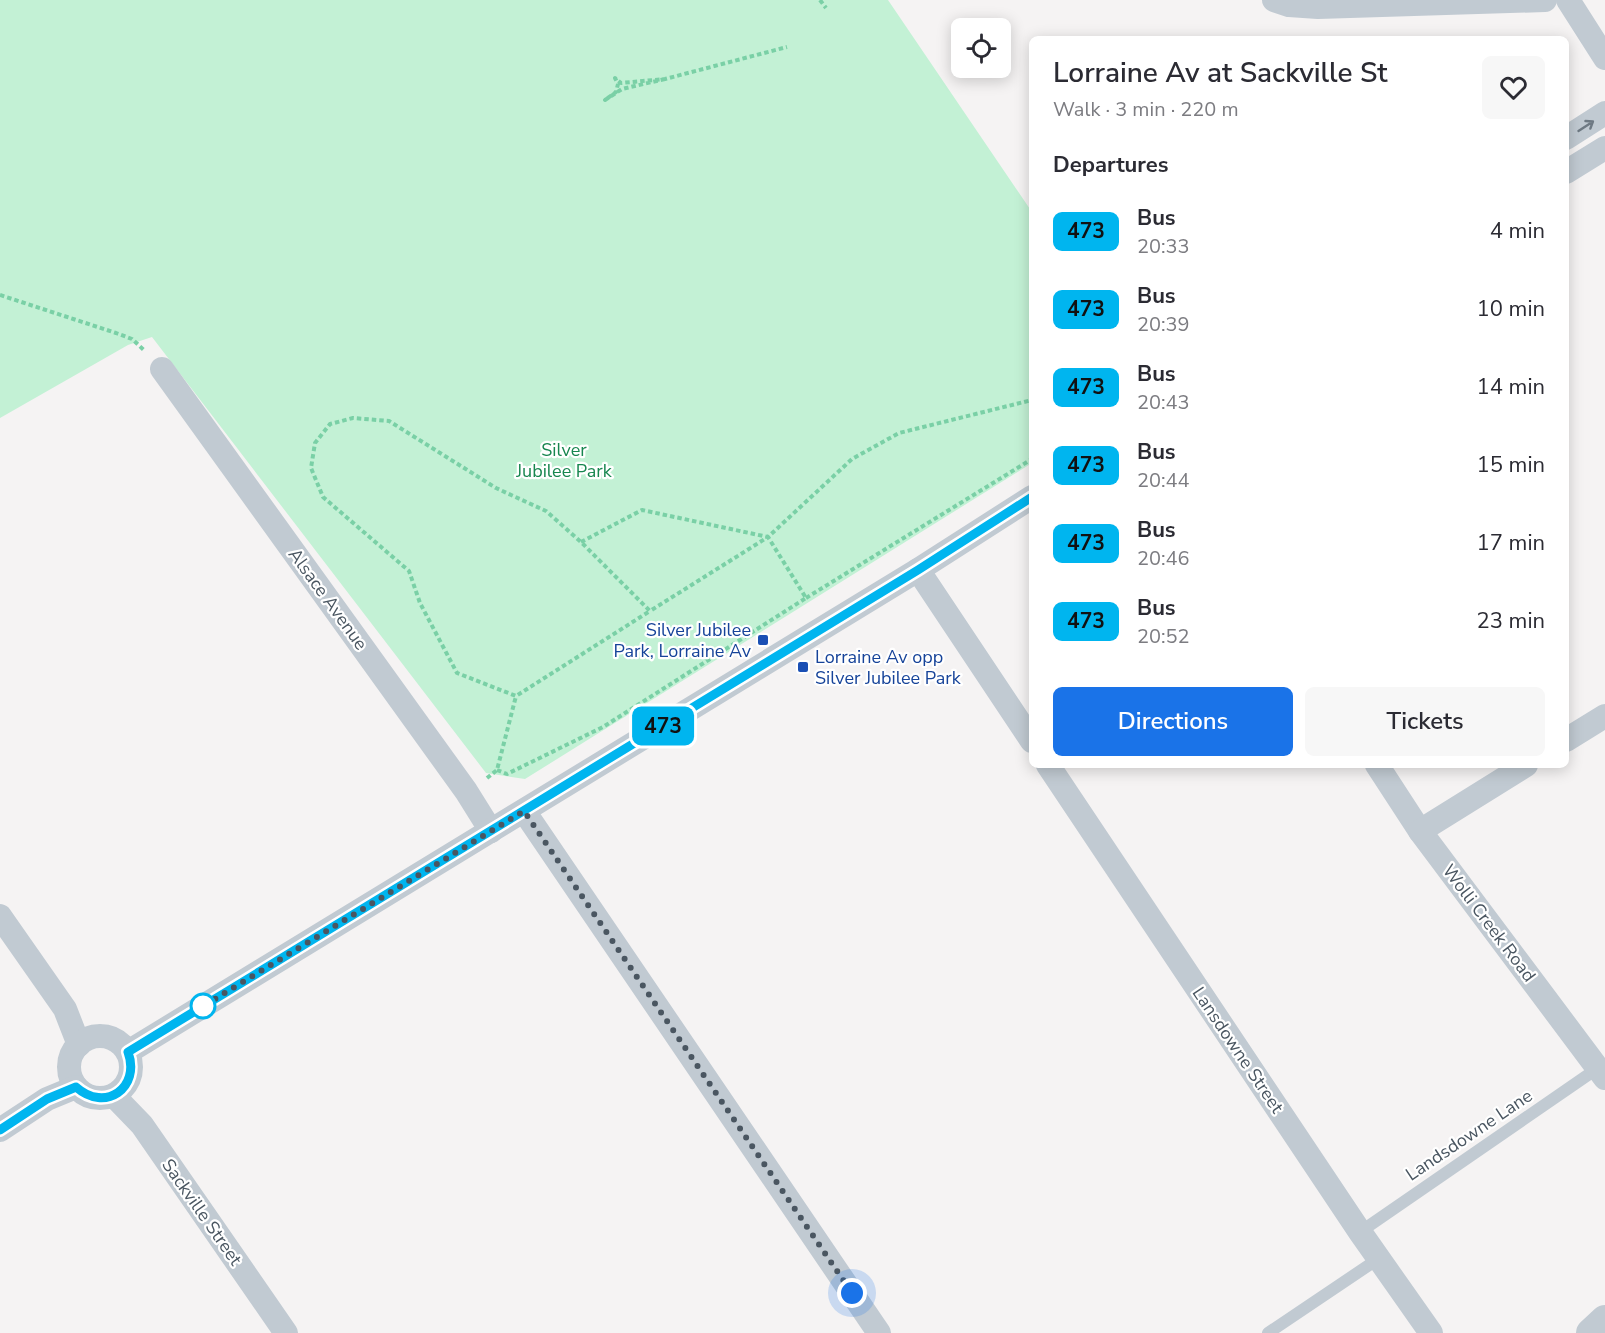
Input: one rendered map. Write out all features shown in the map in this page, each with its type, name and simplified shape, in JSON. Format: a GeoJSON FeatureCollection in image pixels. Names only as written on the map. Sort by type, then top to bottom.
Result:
{"type":"FeatureCollection","features":[{"type":"Feature","properties":{"kind":"street"},"geometry":{"type":"LineString","coordinates":[[1274,0],[1289,5],[1318,7],[1545,0]]}},
{"type":"Feature","properties":{"kind":"street"},"geometry":{"type":"LineString","coordinates":[[1568,0],[1605,58]]}},
{"type":"Feature","properties":{"kind":"street"},"geometry":{"type":"LineString","coordinates":[[1569,136],[1605,113]]}},
{"type":"Feature","properties":{"kind":"street"},"geometry":{"type":"LineString","coordinates":[[1569,170],[1605,148]]}},
{"type":"Feature","properties":{"kind":"street","name":"Alsace Avenue"},"geometry":{"type":"LineString","coordinates":[[162,369],[466,791],[491,831]]}},
{"type":"Feature","properties":{"kind":"street"},"geometry":{"type":"LineString","coordinates":[[128,1052],[918,570],[1029,499]]}},
{"type":"Feature","properties":{"kind":"street"},"geometry":{"type":"LineString","coordinates":[[918,570],[1029,736]]}},
{"type":"Feature","properties":{"kind":"street"},"geometry":{"type":"LineString","coordinates":[[1569,738],[1605,716]]}},
{"type":"Feature","properties":{"kind":"street","name":"Lansdowne Street"},"geometry":{"type":"LineString","coordinates":[[1050,768],[1378,1259],[1431,1333]]}},
{"type":"Feature","properties":{"kind":"street","name":"Wolli Creek Road"},"geometry":{"type":"LineString","coordinates":[[1379,768],[1420,831],[1602,1073]]}},
{"type":"Feature","properties":{"kind":"street"},"geometry":{"type":"LineString","coordinates":[[1420,831],[1521,768]]}},
{"type":"Feature","properties":{"kind":"street"},"geometry":{"type":"LineString","coordinates":[[524,811],[879,1333]]}},
{"type":"Feature","properties":{"kind":"street"},"geometry":{"type":"LineString","coordinates":[[0,916],[65,1009],[79,1045]]}},
{"type":"Feature","properties":{"kind":"street"},"geometry":{"type":"LineString","coordinates":[[96,1036],[105,1036],[122,1045],[128,1052],[131,1062],[128,1082],[114,1095],[104,1098],[94,1098],[84,1094],[76,1087],[69,1070],[70,1061],[79,1045],[96,1036]]}},
{"type":"Feature","properties":{"kind":"street"},"geometry":{"type":"LineString","coordinates":[[0,1130],[47,1099],[76,1087]]}},
{"type":"Feature","properties":{"kind":"street","name":"Sackville Street"},"geometry":{"type":"LineString","coordinates":[[114,1095],[142,1125],[286,1333]]}},
{"type":"Feature","properties":{"kind":"street"},"geometry":{"type":"LineString","coordinates":[[1591,1333],[1605,1320]]}},
{"type":"Feature","properties":{"kind":"lane","name":"Landsdowne Lane"},"geometry":{"type":"LineString","coordinates":[[1360,1232],[1602,1073]]}},
{"type":"Feature","properties":{"kind":"lane"},"geometry":{"type":"LineString","coordinates":[[1268,1333],[1378,1259]]}},
{"type":"Feature","properties":{"kind":"path"},"geometry":{"type":"LineString","coordinates":[[820,0],[826,8]]}},
{"type":"Feature","properties":{"kind":"path"},"geometry":{"type":"LineString","coordinates":[[664,79],[621,83],[615,78],[618,84],[616,92],[605,100],[622,89],[664,79],[787,47]]}},
{"type":"Feature","properties":{"kind":"path"},"geometry":{"type":"LineString","coordinates":[[0,295],[132,339],[162,369]]}},
{"type":"Feature","properties":{"kind":"path"},"geometry":{"type":"LineString","coordinates":[[1029,401],[899,433],[852,459],[768,537],[516,696],[497,770],[507,774],[603,726],[1029,461]]}},
{"type":"Feature","properties":{"kind":"path"},"geometry":{"type":"LineString","coordinates":[[516,696],[457,674],[420,603],[409,571],[323,496],[311,468],[315,443],[330,424],[353,418],[388,421],[496,488],[546,511],[650,610]]}},
{"type":"Feature","properties":{"kind":"path"},"geometry":{"type":"LineString","coordinates":[[581,542],[642,510],[768,537],[806,598]]}},
{"type":"Feature","properties":{"kind":"green space","name":"Silver Jubilee Park"},"geometry":{"type":"Polygon","coordinates":[[[0,0],[888,0],[1029,208],[1029,465],[525,779],[486,773],[152,337],[128,345],[0,418],[0,0]]]}},
{"type":"Feature","properties":{"kind":"bus line","name":"473"},"geometry":{"type":"LineString","coordinates":[[0,1130],[47,1099],[76,1087],[84,1094],[94,1098],[114,1095],[128,1082],[131,1062],[128,1052],[671,722],[1029,499]]}},
{"type":"Feature","properties":{"kind":"place","name":"Silver Jubilee Park, Lorraine Av"},"geometry":{"type":"Point","coordinates":[763,640]}},
{"type":"Feature","properties":{"kind":"place","name":"Lorraine Av opp Silver Jubilee Park"},"geometry":{"type":"Point","coordinates":[803,667]}},
{"type":"Feature","properties":{"kind":"route"},"geometry":{"type":"LineString","coordinates":[[203,1006],[200,1008],[524,811],[852,1293]]}}]}
